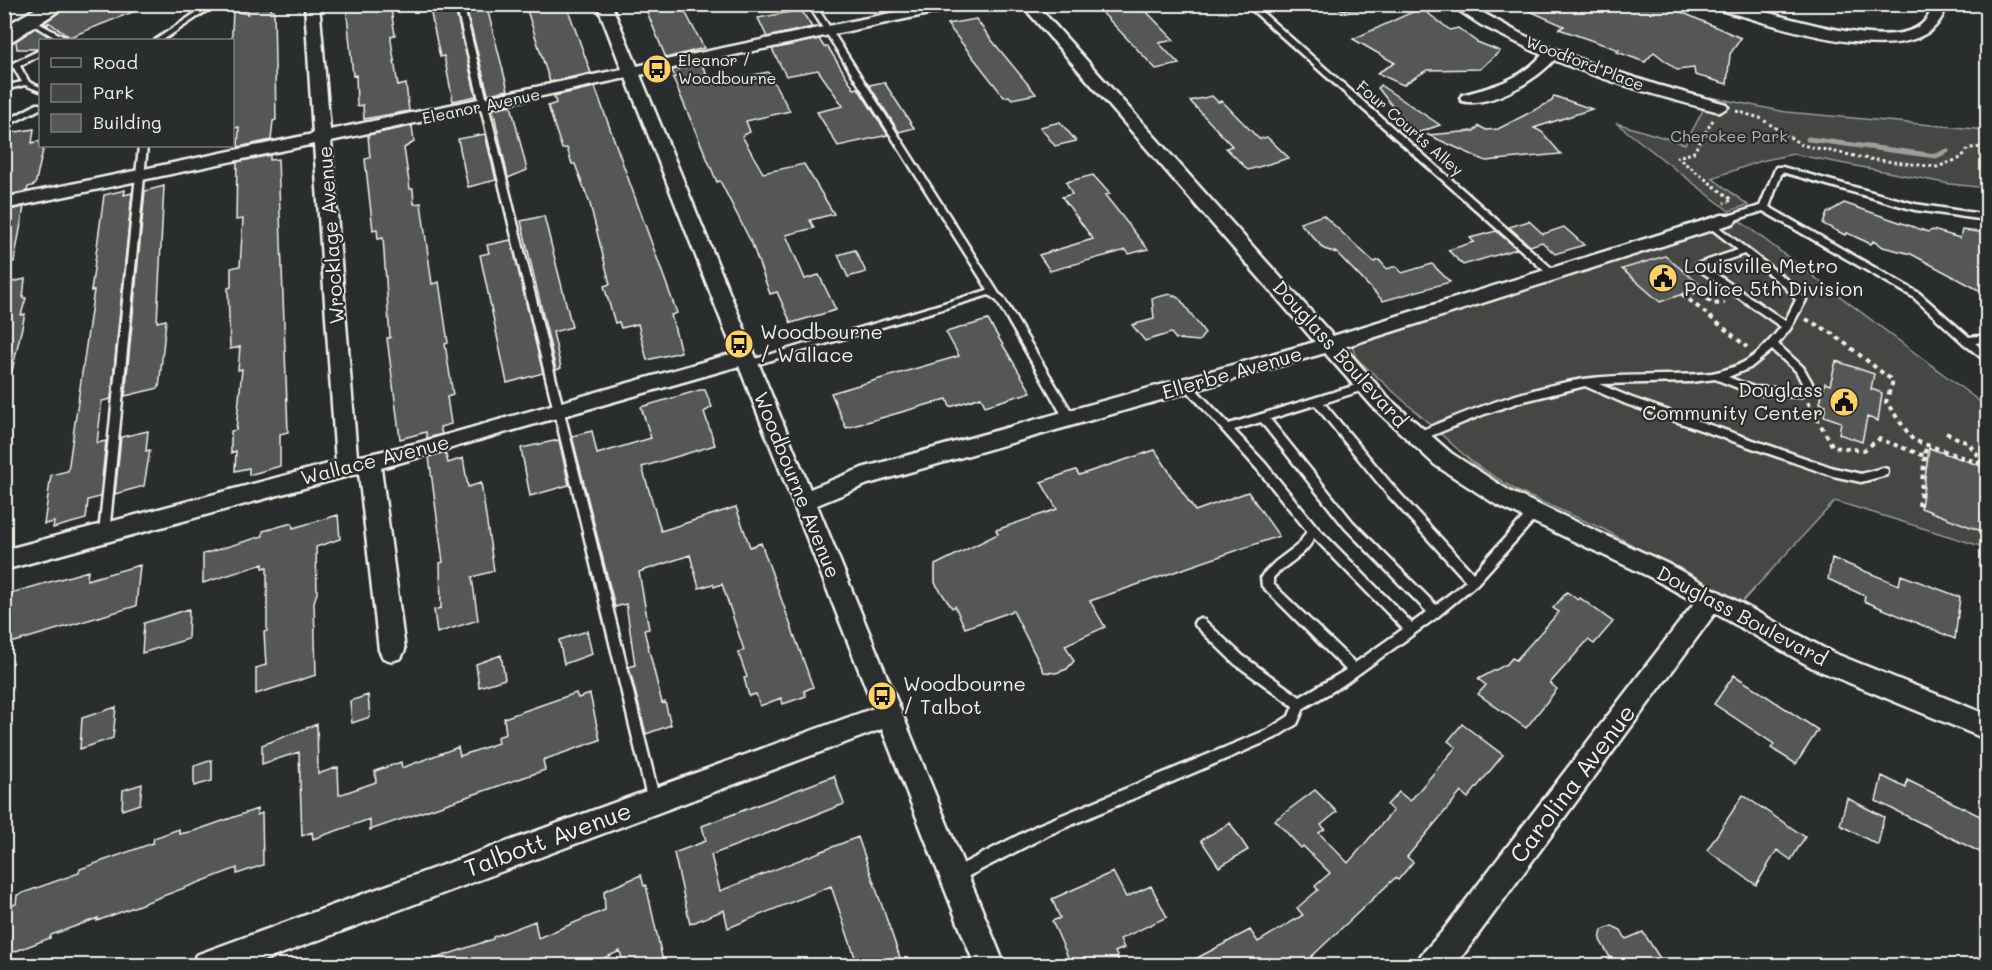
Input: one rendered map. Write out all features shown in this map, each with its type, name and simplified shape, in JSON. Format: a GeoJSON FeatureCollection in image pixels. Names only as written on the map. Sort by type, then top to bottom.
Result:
{"type":"FeatureCollection","features":[{"type":"Feature","properties":{"kind":"main road"},"geometry":{"type":"LineString","coordinates":[[4,36],[59,4]]}},
{"type":"Feature","properties":{"kind":"street","name":"Wrocklage Avenue"},"geometry":{"type":"LineString","coordinates":[[312,4],[358,464],[392,650]]}},
{"type":"Feature","properties":{"kind":"street","name":"Woodbourne Avenue"},"geometry":{"type":"LineString","coordinates":[[604,4],[990,966]]}},
{"type":"Feature","properties":{"kind":"street","name":"Eleanor Avenue"},"geometry":{"type":"LineString","coordinates":[[4,204],[633,74],[957,4]]}},
{"type":"Feature","properties":{"kind":"street","name":"Douglass Boulevard"},"geometry":{"type":"LineString","coordinates":[[1028,4],[1366,386],[1443,459],[1503,498],[1658,570],[1822,660],[1988,728]]}},
{"type":"Feature","properties":{"kind":"street"},"geometry":{"type":"LineString","coordinates":[[1342,4],[1394,4]]}},
{"type":"Feature","properties":{"kind":"street","name":"Woodford Place"},"geometry":{"type":"LineString","coordinates":[[1456,4],[1495,27],[1552,53],[1621,79],[1720,106]]}},
{"type":"Feature","properties":{"kind":"street"},"geometry":{"type":"LineString","coordinates":[[1719,4],[1804,30],[1878,38],[1917,32],[1935,20],[1941,4]]}},
{"type":"Feature","properties":{"kind":"street"},"geometry":{"type":"LineString","coordinates":[[1468,98],[1498,91],[1534,74],[1552,53]]}},
{"type":"Feature","properties":{"kind":"street","name":"Ellerbe Avenue"},"geometry":{"type":"LineString","coordinates":[[804,501],[862,477],[1188,387],[1720,222]]}},
{"type":"Feature","properties":{"kind":"street","name":"Wallace Avenue"},"geometry":{"type":"LineString","coordinates":[[4,560],[746,361]]}},
{"type":"Feature","properties":{"kind":"street","name":"Carolina Avenue"},"geometry":{"type":"LineString","coordinates":[[1432,966],[1460,934],[1711,600]]}},
{"type":"Feature","properties":{"kind":"street","name":"Talbott Avenue"},"geometry":{"type":"LineString","coordinates":[[207,966],[888,715]]}},
{"type":"Feature","properties":{"kind":"lane"},"geometry":{"type":"LineString","coordinates":[[161,39],[214,4]]}},
{"type":"Feature","properties":{"kind":"lane"},"geometry":{"type":"LineString","coordinates":[[459,4],[654,801]]}},
{"type":"Feature","properties":{"kind":"lane"},"geometry":{"type":"LineString","coordinates":[[811,4],[1070,419]]}},
{"type":"Feature","properties":{"kind":"lane","name":"Four Courts Alley"},"geometry":{"type":"LineString","coordinates":[[1248,4],[1552,274]]}},
{"type":"Feature","properties":{"kind":"lane"},"geometry":{"type":"LineString","coordinates":[[31,21],[64,39]]}},
{"type":"Feature","properties":{"kind":"lane"},"geometry":{"type":"LineString","coordinates":[[4,68],[16,65],[39,53]]}},
{"type":"Feature","properties":{"kind":"lane"},"geometry":{"type":"LineString","coordinates":[[16,65],[27,83],[39,89]]}},
{"type":"Feature","properties":{"kind":"lane"},"geometry":{"type":"LineString","coordinates":[[4,88],[27,83]]}},
{"type":"Feature","properties":{"kind":"lane"},"geometry":{"type":"LineString","coordinates":[[4,125],[39,107]]}},
{"type":"Feature","properties":{"kind":"lane"},"geometry":{"type":"LineString","coordinates":[[104,533],[142,147]]}},
{"type":"Feature","properties":{"kind":"lane"},"geometry":{"type":"LineString","coordinates":[[1764,208],[1779,169],[1915,207],[1986,217]]}},
{"type":"Feature","properties":{"kind":"lane"},"geometry":{"type":"LineString","coordinates":[[1418,437],[1494,404],[1586,382],[1715,376],[1746,367],[1787,327],[1801,300],[1788,285],[1745,251],[1720,222],[1764,208],[1916,296],[1988,360]]}},
{"type":"Feature","properties":{"kind":"lane"},"geometry":{"type":"LineString","coordinates":[[1745,251],[1699,266],[1787,327]]}},
{"type":"Feature","properties":{"kind":"lane"},"geometry":{"type":"LineString","coordinates":[[746,361],[984,293],[994,294]]}},
{"type":"Feature","properties":{"kind":"lane"},"geometry":{"type":"LineString","coordinates":[[1966,341],[1988,338]]}},
{"type":"Feature","properties":{"kind":"lane"},"geometry":{"type":"LineString","coordinates":[[1715,376],[1753,390],[1800,393],[1807,383],[1800,369],[1772,344]]}},
{"type":"Feature","properties":{"kind":"lane"},"geometry":{"type":"LineString","coordinates":[[1586,382],[1629,401],[1833,472],[1861,478],[1883,472]]}},
{"type":"Feature","properties":{"kind":"lane"},"geometry":{"type":"LineString","coordinates":[[1226,429],[1366,386]]}},
{"type":"Feature","properties":{"kind":"lane"},"geometry":{"type":"LineString","coordinates":[[1188,387],[1313,530],[1410,628]]}},
{"type":"Feature","properties":{"kind":"lane"},"geometry":{"type":"LineString","coordinates":[[1317,401],[1390,490],[1473,581]]}},
{"type":"Feature","properties":{"kind":"lane"},"geometry":{"type":"LineString","coordinates":[[1263,418],[1349,525],[1435,612]]}},
{"type":"Feature","properties":{"kind":"lane"},"geometry":{"type":"LineString","coordinates":[[954,876],[1043,830],[1271,734],[1293,720],[1300,704],[1435,612],[1473,581],[1534,513]]}},
{"type":"Feature","properties":{"kind":"lane"},"geometry":{"type":"LineString","coordinates":[[1313,530],[1307,545],[1290,560],[1275,568],[1267,577],[1268,586],[1353,669]]}},
{"type":"Feature","properties":{"kind":"lane"},"geometry":{"type":"LineString","coordinates":[[1200,623],[1239,660],[1300,704]]}},
{"type":"Feature","properties":{"kind":"path"},"geometry":{"type":"LineString","coordinates":[[1720,222],[1711,207],[1732,200],[1677,157],[1693,153],[1720,106],[1760,118],[1802,145],[1869,159],[1937,166],[1961,158],[1969,148],[1988,147]]}},
{"type":"Feature","properties":{"kind":"path"},"geometry":{"type":"LineString","coordinates":[[1730,304],[1713,304],[1698,291],[1683,295],[1736,339],[1760,355]]}},
{"type":"Feature","properties":{"kind":"path"},"geometry":{"type":"LineString","coordinates":[[1795,315],[1833,332],[1869,364],[1885,372],[1893,381],[1886,402],[1913,440],[1988,466],[1968,443],[1946,433]]}},
{"type":"Feature","properties":{"kind":"path"},"geometry":{"type":"LineString","coordinates":[[1811,400],[1807,401],[1833,447],[1861,451],[1871,448],[1880,439],[1925,456]]}},
{"type":"Feature","properties":{"kind":"path"},"geometry":{"type":"LineString","coordinates":[[1919,506],[1926,445]]}},
{"type":"Feature","properties":{"kind":"green space","name":"Cherokee Park"},"geometry":{"type":"Polygon","coordinates":[[[1710,97],[1786,112],[1987,130],[1987,188],[1950,184],[1793,154],[1761,161],[1712,178],[1748,205],[1729,211],[1616,123],[1685,144],[1710,97]]]}},
{"type":"Feature","properties":{"kind":"green space"},"geometry":{"type":"Polygon","coordinates":[[[1740,221],[1987,407],[1987,548],[1835,501],[1740,604],[1603,529],[1517,491],[1473,463],[1356,358],[1352,345],[1354,342],[1740,221]]]}},
{"type":"Feature","properties":{"kind":"building"},"geometry":{"type":"Polygon","coordinates":[[[71,4],[150,5],[70,37],[48,22],[48,25],[44,23],[71,4]]]}},
{"type":"Feature","properties":{"kind":"building"},"geometry":{"type":"Polygon","coordinates":[[[248,4],[271,4],[271,10],[274,10],[276,120],[273,121],[271,140],[238,147],[239,127],[234,128],[233,11],[248,14],[248,4]]]}},
{"type":"Feature","properties":{"kind":"building"},"geometry":{"type":"Polygon","coordinates":[[[346,4],[390,4],[395,35],[391,36],[391,40],[398,86],[406,84],[409,111],[364,119],[363,105],[357,106],[356,75],[353,76],[346,4]]]}},
{"type":"Feature","properties":{"kind":"building"},"geometry":{"type":"Polygon","coordinates":[[[429,4],[454,4],[476,96],[453,101],[444,56],[440,57],[429,4]]]}},
{"type":"Feature","properties":{"kind":"building"},"geometry":{"type":"Polygon","coordinates":[[[465,4],[486,4],[508,90],[488,94],[465,4]]]}},
{"type":"Feature","properties":{"kind":"building"},"geometry":{"type":"Polygon","coordinates":[[[525,4],[566,4],[591,73],[550,82],[525,4]]]}},
{"type":"Feature","properties":{"kind":"building"},"geometry":{"type":"Polygon","coordinates":[[[681,4],[704,48],[666,58],[645,7],[681,4]]]}},
{"type":"Feature","properties":{"kind":"building"},"geometry":{"type":"Polygon","coordinates":[[[1094,4],[1139,4],[1174,40],[1159,43],[1179,64],[1156,69],[1094,4]]]}},
{"type":"Feature","properties":{"kind":"building"},"geometry":{"type":"Polygon","coordinates":[[[1514,4],[1663,4],[1741,38],[1730,54],[1727,84],[1695,75],[1694,68],[1677,70],[1654,52],[1645,62],[1617,52],[1619,50],[1559,29],[1564,26],[1514,4]]]}},
{"type":"Feature","properties":{"kind":"building"},"geometry":{"type":"Polygon","coordinates":[[[1421,8],[1450,30],[1458,28],[1477,42],[1500,51],[1480,69],[1427,70],[1403,85],[1377,73],[1395,63],[1353,39],[1421,8]]]}},
{"type":"Feature","properties":{"kind":"building"},"geometry":{"type":"Polygon","coordinates":[[[801,10],[812,27],[767,37],[758,18],[801,10]]]}},
{"type":"Feature","properties":{"kind":"building"},"geometry":{"type":"Polygon","coordinates":[[[976,19],[1036,94],[1012,99],[1009,96],[1004,97],[947,24],[976,19]]]}},
{"type":"Feature","properties":{"kind":"building"},"geometry":{"type":"Polygon","coordinates":[[[35,28],[47,35],[46,39],[39,39],[37,49],[17,49],[16,41],[35,28]]]}},
{"type":"Feature","properties":{"kind":"building"},"geometry":{"type":"Polygon","coordinates":[[[819,39],[824,47],[828,47],[854,89],[858,88],[888,135],[838,146],[817,112],[843,106],[818,70],[786,76],[772,49],[819,39]]]}},
{"type":"Feature","properties":{"kind":"building"},"geometry":{"type":"Polygon","coordinates":[[[701,64],[712,83],[768,72],[790,111],[746,121],[750,132],[742,136],[763,173],[804,164],[834,214],[810,220],[814,228],[786,235],[805,279],[819,275],[836,310],[791,323],[777,292],[770,294],[752,244],[720,181],[717,182],[673,78],[675,77],[672,70],[701,64]]]}},
{"type":"Feature","properties":{"kind":"building"},"geometry":{"type":"Polygon","coordinates":[[[884,82],[914,128],[899,132],[869,85],[884,82]]]}},
{"type":"Feature","properties":{"kind":"building"},"geometry":{"type":"Polygon","coordinates":[[[1380,85],[1440,125],[1414,134],[1378,88],[1380,85]]]}},
{"type":"Feature","properties":{"kind":"building"},"geometry":{"type":"Polygon","coordinates":[[[595,87],[677,313],[671,315],[681,352],[647,360],[638,324],[621,328],[619,322],[615,323],[604,286],[610,284],[590,204],[567,148],[562,149],[548,106],[556,103],[554,96],[595,87]]]}},
{"type":"Feature","properties":{"kind":"building"},"geometry":{"type":"Polygon","coordinates":[[[1212,96],[1218,102],[1222,101],[1259,139],[1267,137],[1289,158],[1248,170],[1226,148],[1232,146],[1190,101],[1212,96]]]}},
{"type":"Feature","properties":{"kind":"building"},"geometry":{"type":"Polygon","coordinates":[[[1554,96],[1592,109],[1534,128],[1542,132],[1561,154],[1486,161],[1428,135],[1474,131],[1479,126],[1486,130],[1498,129],[1552,101],[1554,96]]]}},
{"type":"Feature","properties":{"kind":"building"},"geometry":{"type":"Polygon","coordinates":[[[511,105],[527,170],[508,178],[493,109],[511,105]]]}},
{"type":"Feature","properties":{"kind":"building"},"geometry":{"type":"Polygon","coordinates":[[[1060,122],[1076,141],[1055,146],[1040,127],[1060,122]]]}},
{"type":"Feature","properties":{"kind":"building"},"geometry":{"type":"Polygon","coordinates":[[[412,126],[414,142],[404,148],[410,189],[413,189],[414,204],[421,203],[432,284],[439,282],[453,395],[447,397],[451,424],[440,427],[442,434],[427,438],[426,432],[400,439],[387,338],[390,338],[383,238],[378,239],[377,229],[373,230],[365,159],[370,158],[368,135],[412,126]]]}},
{"type":"Feature","properties":{"kind":"building"},"geometry":{"type":"Polygon","coordinates":[[[34,129],[32,143],[39,141],[39,147],[44,147],[35,185],[28,187],[27,191],[4,196],[4,148],[10,133],[34,129]]]}},
{"type":"Feature","properties":{"kind":"building"},"geometry":{"type":"Polygon","coordinates":[[[485,134],[496,180],[468,187],[458,139],[485,134]]]}},
{"type":"Feature","properties":{"kind":"building"},"geometry":{"type":"Polygon","coordinates":[[[270,155],[270,160],[278,159],[288,432],[280,434],[280,466],[249,475],[249,468],[235,471],[236,451],[231,453],[231,431],[236,430],[242,369],[238,370],[240,347],[230,349],[228,288],[231,287],[231,268],[240,266],[243,219],[236,220],[237,162],[270,155]]]}},
{"type":"Feature","properties":{"kind":"building"},"geometry":{"type":"Polygon","coordinates":[[[1093,175],[1110,194],[1105,195],[1148,249],[1129,254],[1126,250],[1050,271],[1039,255],[1093,239],[1062,197],[1072,194],[1066,182],[1093,175]]]}},
{"type":"Feature","properties":{"kind":"building"},"geometry":{"type":"Polygon","coordinates":[[[164,186],[157,322],[166,320],[159,388],[125,396],[145,191],[164,186]]]}},
{"type":"Feature","properties":{"kind":"building"},"geometry":{"type":"Polygon","coordinates":[[[125,190],[124,195],[132,193],[111,399],[102,401],[97,443],[106,441],[100,497],[88,500],[86,519],[53,528],[54,522],[44,524],[51,475],[68,471],[94,290],[91,291],[104,195],[125,190]]]}},
{"type":"Feature","properties":{"kind":"building"},"geometry":{"type":"Polygon","coordinates":[[[1844,203],[1928,232],[1933,230],[1960,238],[1962,230],[1980,232],[1988,236],[1988,295],[1911,254],[1883,247],[1873,241],[1871,244],[1823,224],[1827,213],[1844,203]]]}},
{"type":"Feature","properties":{"kind":"building"},"geometry":{"type":"Polygon","coordinates":[[[24,207],[14,262],[4,261],[4,211],[24,207]]]}},
{"type":"Feature","properties":{"kind":"building"},"geometry":{"type":"Polygon","coordinates":[[[1323,215],[1374,262],[1379,260],[1387,269],[1396,266],[1402,273],[1432,264],[1450,282],[1383,301],[1337,253],[1324,249],[1300,223],[1323,215]]]}},
{"type":"Feature","properties":{"kind":"building"},"geometry":{"type":"Polygon","coordinates":[[[544,216],[572,327],[553,332],[561,368],[556,370],[521,221],[544,216]]]}},
{"type":"Feature","properties":{"kind":"building"},"geometry":{"type":"Polygon","coordinates":[[[1529,221],[1543,234],[1564,227],[1584,245],[1555,254],[1542,242],[1530,246],[1509,227],[1529,221]]]}},
{"type":"Feature","properties":{"kind":"building"},"geometry":{"type":"Polygon","coordinates":[[[1496,231],[1517,249],[1463,265],[1448,250],[1474,242],[1470,238],[1496,231]]]}},
{"type":"Feature","properties":{"kind":"building"},"geometry":{"type":"Polygon","coordinates":[[[511,240],[543,373],[507,383],[480,255],[489,253],[487,245],[511,240]]]}},
{"type":"Feature","properties":{"kind":"building"},"geometry":{"type":"Polygon","coordinates":[[[855,250],[866,272],[848,277],[838,255],[855,250]]]}},
{"type":"Feature","properties":{"kind":"building","name":"Louisville Metro Police 5th Division"},"geometry":{"type":"Polygon","coordinates":[[[1665,256],[1703,287],[1660,302],[1622,269],[1665,256]]]}},
{"type":"Feature","properties":{"kind":"building"},"geometry":{"type":"Polygon","coordinates":[[[25,279],[23,298],[26,298],[21,315],[25,314],[12,371],[4,371],[4,284],[25,279]]]}},
{"type":"Feature","properties":{"kind":"building"},"geometry":{"type":"Polygon","coordinates":[[[1171,294],[1180,299],[1205,333],[1199,341],[1176,339],[1171,333],[1145,341],[1132,325],[1154,319],[1152,298],[1171,294]]]}},
{"type":"Feature","properties":{"kind":"building"},"geometry":{"type":"Polygon","coordinates":[[[988,320],[1031,392],[985,406],[981,397],[950,407],[947,399],[846,428],[831,393],[959,356],[946,332],[988,320]]]}},
{"type":"Feature","properties":{"kind":"building","name":"Douglass Community Center"},"geometry":{"type":"Polygon","coordinates":[[[1836,361],[1874,374],[1871,389],[1882,393],[1878,421],[1867,417],[1862,442],[1839,434],[1841,422],[1824,416],[1826,405],[1820,403],[1825,383],[1830,385],[1836,361]]]}},
{"type":"Feature","properties":{"kind":"building"},"geometry":{"type":"Polygon","coordinates":[[[705,390],[712,407],[704,412],[715,445],[642,467],[661,531],[736,507],[750,547],[761,543],[813,687],[804,691],[806,696],[783,704],[781,698],[760,706],[756,694],[749,696],[744,678],[747,677],[738,652],[744,650],[722,584],[699,588],[690,555],[639,572],[649,629],[644,630],[662,703],[665,702],[671,725],[646,734],[629,667],[635,665],[626,604],[615,607],[572,436],[592,431],[597,454],[651,438],[641,407],[705,390]]]}},
{"type":"Feature","properties":{"kind":"building"},"geometry":{"type":"Polygon","coordinates":[[[148,431],[146,451],[150,450],[144,486],[115,494],[121,437],[148,431]]]}},
{"type":"Feature","properties":{"kind":"building"},"geometry":{"type":"Polygon","coordinates":[[[559,440],[569,485],[530,496],[521,448],[559,440]]]}},
{"type":"Feature","properties":{"kind":"building"},"geometry":{"type":"Polygon","coordinates":[[[1929,448],[1987,468],[1981,531],[1921,508],[1929,448]]]}},
{"type":"Feature","properties":{"kind":"building"},"geometry":{"type":"Polygon","coordinates":[[[1155,450],[1195,511],[1248,492],[1279,536],[1090,601],[1105,627],[1065,645],[1074,661],[1067,669],[1056,673],[1044,672],[1013,611],[965,628],[955,606],[952,608],[935,583],[935,565],[998,534],[996,530],[1057,509],[1041,482],[1076,470],[1079,475],[1155,450]]]}},
{"type":"Feature","properties":{"kind":"building"},"geometry":{"type":"Polygon","coordinates":[[[445,452],[448,463],[463,458],[468,487],[481,483],[494,571],[472,577],[478,620],[437,633],[434,610],[441,608],[440,563],[443,562],[429,457],[445,452]]]}},
{"type":"Feature","properties":{"kind":"building"},"geometry":{"type":"Polygon","coordinates":[[[338,515],[340,539],[316,547],[317,593],[314,602],[316,675],[256,694],[256,668],[266,665],[264,632],[267,631],[267,567],[263,568],[263,564],[203,583],[203,554],[263,536],[263,531],[292,523],[293,528],[338,515]]]}},
{"type":"Feature","properties":{"kind":"building"},"geometry":{"type":"Polygon","coordinates":[[[1832,558],[1899,585],[1901,575],[1960,597],[1955,639],[1864,601],[1865,596],[1828,579],[1832,558]]]}},
{"type":"Feature","properties":{"kind":"building"},"geometry":{"type":"Polygon","coordinates":[[[140,565],[136,606],[4,645],[4,595],[88,571],[87,580],[140,565]]]}},
{"type":"Feature","properties":{"kind":"building"},"geometry":{"type":"Polygon","coordinates":[[[1567,592],[1578,600],[1580,598],[1613,622],[1594,644],[1588,640],[1550,683],[1557,689],[1526,728],[1478,694],[1486,685],[1478,679],[1507,664],[1512,658],[1516,660],[1559,612],[1553,608],[1567,592]]]}},
{"type":"Feature","properties":{"kind":"building"},"geometry":{"type":"Polygon","coordinates":[[[189,609],[188,639],[142,653],[144,623],[189,609]]]}},
{"type":"Feature","properties":{"kind":"building"},"geometry":{"type":"Polygon","coordinates":[[[587,631],[592,654],[564,664],[559,640],[587,631]]]}},
{"type":"Feature","properties":{"kind":"building"},"geometry":{"type":"Polygon","coordinates":[[[501,655],[505,679],[479,687],[476,664],[501,655]]]}},
{"type":"Feature","properties":{"kind":"building"},"geometry":{"type":"Polygon","coordinates":[[[1734,675],[1818,730],[1796,764],[1771,748],[1774,744],[1714,704],[1734,675]]]}},
{"type":"Feature","properties":{"kind":"building"},"geometry":{"type":"Polygon","coordinates":[[[576,693],[578,698],[590,694],[600,740],[543,760],[545,770],[370,830],[370,819],[313,839],[312,832],[302,836],[299,752],[262,764],[262,745],[317,724],[318,774],[338,767],[339,795],[376,782],[375,771],[401,762],[402,768],[458,747],[460,756],[498,743],[497,737],[506,734],[504,718],[576,693]]]}},
{"type":"Feature","properties":{"kind":"building"},"geometry":{"type":"Polygon","coordinates":[[[368,695],[370,717],[352,723],[350,701],[368,695]]]}},
{"type":"Feature","properties":{"kind":"building"},"geometry":{"type":"Polygon","coordinates":[[[116,707],[113,738],[80,749],[82,718],[116,707]]]}},
{"type":"Feature","properties":{"kind":"building"},"geometry":{"type":"Polygon","coordinates":[[[1462,724],[1503,755],[1468,798],[1461,792],[1407,857],[1413,862],[1398,880],[1395,878],[1311,957],[1317,966],[1182,966],[1250,930],[1258,942],[1303,915],[1297,908],[1318,890],[1315,886],[1330,873],[1303,846],[1301,848],[1275,820],[1315,790],[1337,812],[1321,825],[1325,829],[1319,833],[1348,863],[1393,811],[1387,805],[1399,792],[1410,801],[1456,747],[1448,741],[1462,724]]]}},
{"type":"Feature","properties":{"kind":"building"},"geometry":{"type":"Polygon","coordinates":[[[212,760],[212,781],[194,786],[194,766],[212,760]]]}},
{"type":"Feature","properties":{"kind":"building"},"geometry":{"type":"Polygon","coordinates":[[[834,776],[844,804],[711,855],[720,891],[858,837],[903,966],[858,966],[831,886],[728,928],[724,910],[690,924],[674,853],[706,841],[702,826],[834,776]]]}},
{"type":"Feature","properties":{"kind":"building"},"geometry":{"type":"Polygon","coordinates":[[[1882,776],[1906,788],[1907,780],[1988,820],[1988,856],[1876,801],[1882,776]]]}},
{"type":"Feature","properties":{"kind":"building"},"geometry":{"type":"Polygon","coordinates":[[[142,784],[140,804],[122,810],[123,790],[142,784]]]}},
{"type":"Feature","properties":{"kind":"building"},"geometry":{"type":"Polygon","coordinates":[[[1743,795],[1805,837],[1791,860],[1777,850],[1756,885],[1707,850],[1743,795]]]}},
{"type":"Feature","properties":{"kind":"building"},"geometry":{"type":"Polygon","coordinates":[[[1847,798],[1884,817],[1878,845],[1840,825],[1847,798]]]}},
{"type":"Feature","properties":{"kind":"building"},"geometry":{"type":"Polygon","coordinates":[[[257,809],[257,815],[262,813],[263,865],[237,874],[237,868],[97,921],[98,918],[51,935],[50,938],[8,954],[10,935],[6,936],[9,906],[16,904],[17,895],[153,843],[154,838],[179,829],[179,834],[194,831],[257,809]]]}},
{"type":"Feature","properties":{"kind":"building"},"geometry":{"type":"Polygon","coordinates":[[[1230,823],[1248,850],[1219,867],[1201,840],[1230,823]]]}},
{"type":"Feature","properties":{"kind":"building"},"geometry":{"type":"Polygon","coordinates":[[[1113,872],[1126,897],[1151,886],[1167,917],[1120,939],[1124,948],[1115,952],[1121,966],[1072,966],[1052,921],[1060,918],[1052,899],[1113,872]]]}},
{"type":"Feature","properties":{"kind":"building"},"geometry":{"type":"Polygon","coordinates":[[[641,875],[644,886],[646,885],[664,966],[624,966],[620,951],[586,966],[425,966],[425,962],[493,939],[493,937],[535,921],[538,938],[605,910],[604,891],[641,875]]]}},
{"type":"Feature","properties":{"kind":"building"},"geometry":{"type":"Polygon","coordinates":[[[1612,926],[1621,930],[1626,939],[1643,932],[1665,966],[1615,966],[1600,940],[1602,930],[1612,926]]]}},
{"type":"Feature","properties":{"kind":"waterway"},"geometry":{"type":"LineString","coordinates":[[1808,139],[1936,156],[1947,151]]}},
{"type":"Feature","properties":{"kind":"place","name":"Eleanor / Woodbourne"},"geometry":{"type":"Point","coordinates":[657,69]}},
{"type":"Feature","properties":{"kind":"place","name":"Louisville Metro Police 5th Division"},"geometry":{"type":"Point","coordinates":[1663,278]}},
{"type":"Feature","properties":{"kind":"place","name":"Woodbourne / Wallace"},"geometry":{"type":"Point","coordinates":[739,344]}},
{"type":"Feature","properties":{"kind":"place","name":"Douglass Community Center"},"geometry":{"type":"Point","coordinates":[1844,402]}},
{"type":"Feature","properties":{"kind":"place","name":"Woodbourne / Talbot"},"geometry":{"type":"Point","coordinates":[882,696]}}]}
